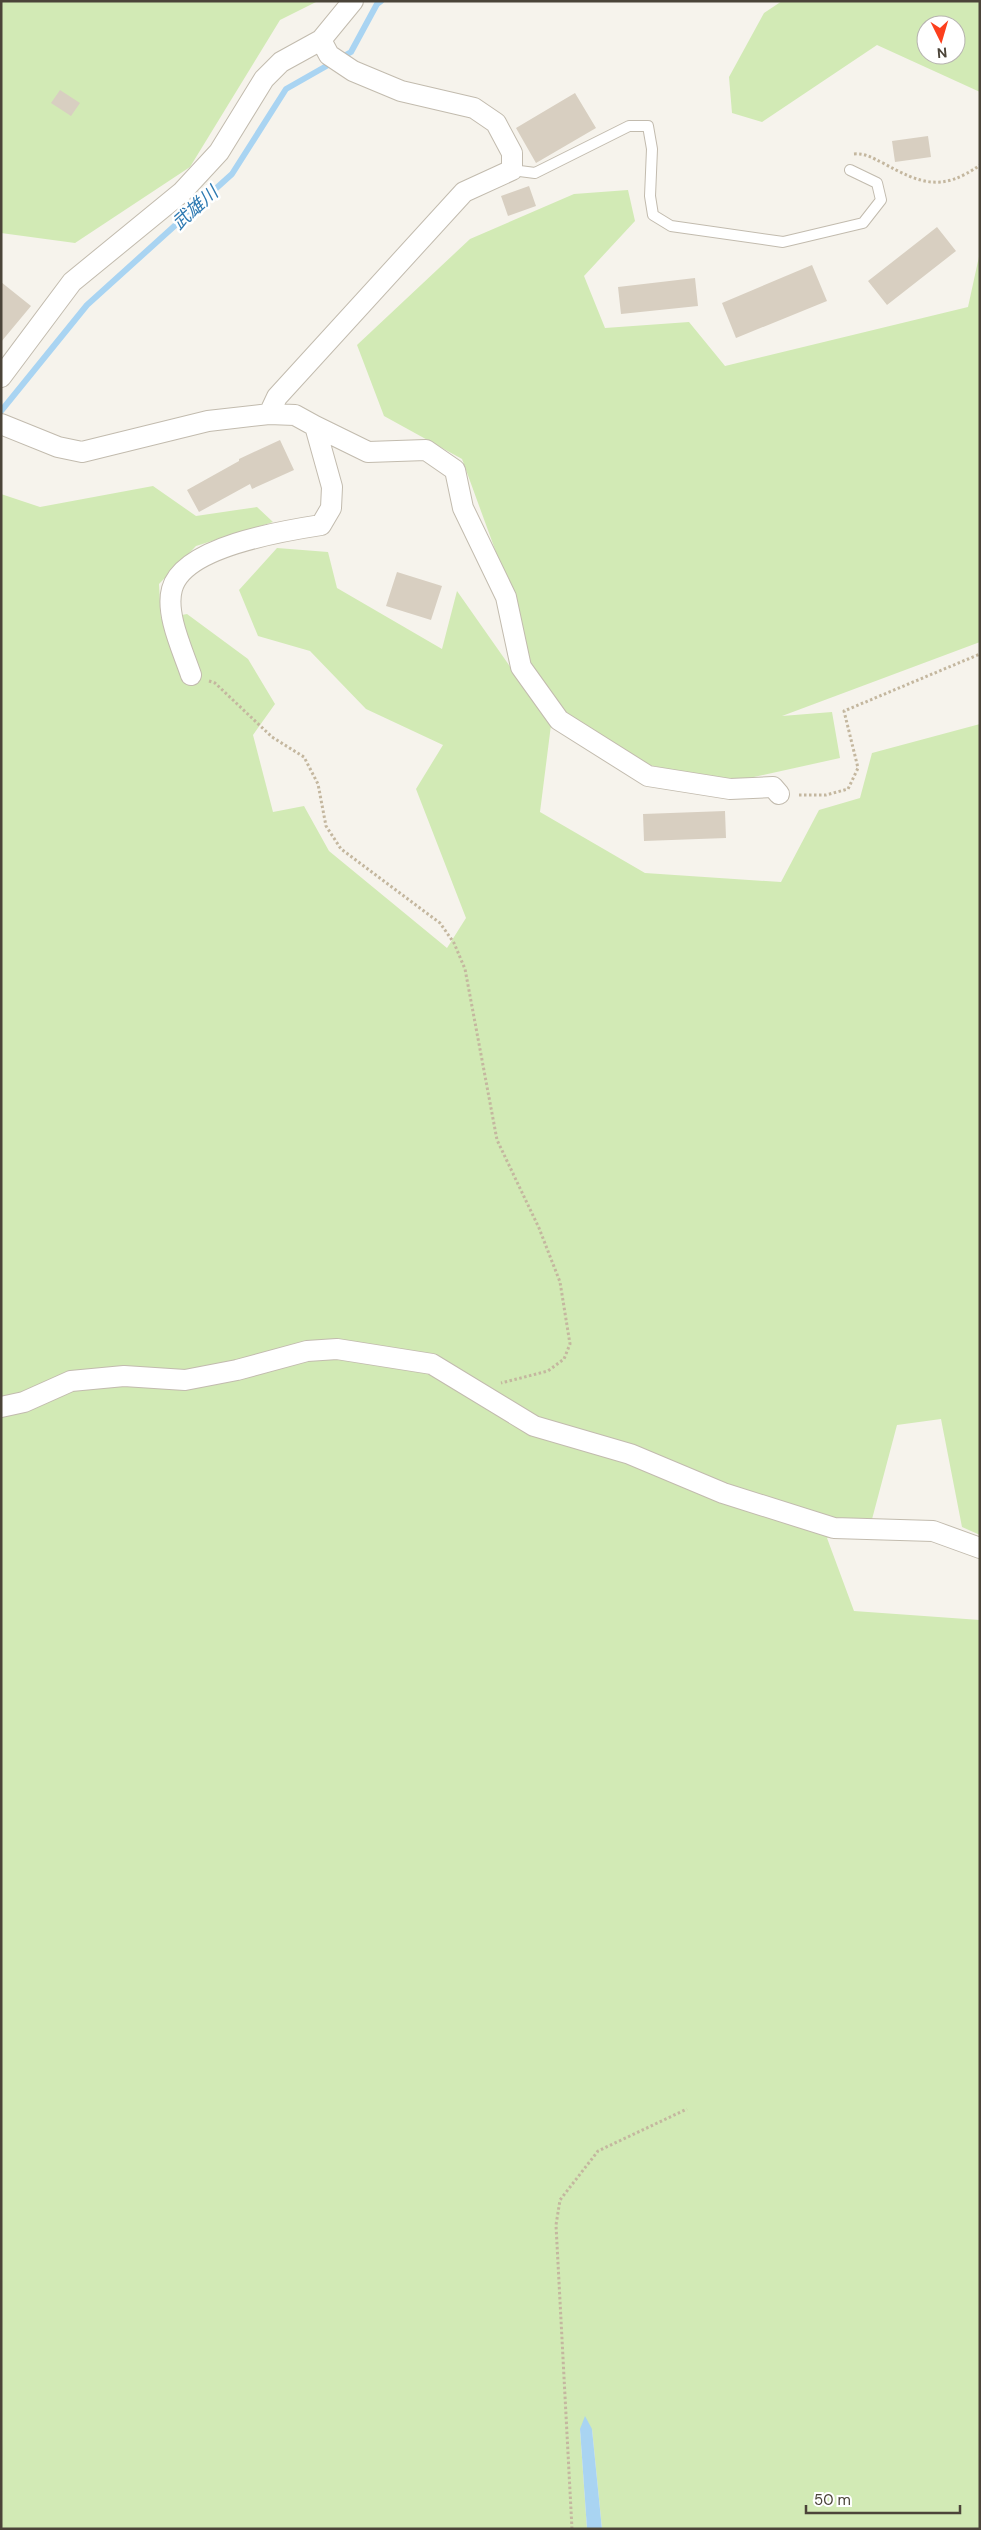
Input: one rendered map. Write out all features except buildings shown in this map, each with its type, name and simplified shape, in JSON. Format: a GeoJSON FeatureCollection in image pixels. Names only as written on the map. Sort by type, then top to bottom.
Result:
{"type":"FeatureCollection","features":[{"type":"Feature","properties":{"kind":"street"},"geometry":{"type":"LineString","coordinates":[[1,377],[72,282],[182,192],[219,152],[264,79],[281,62],[325,48],[353,1]]}},
{"type":"Feature","properties":{"kind":"street"},"geometry":{"type":"LineString","coordinates":[[269,414],[277,397],[464,192],[512,170],[512,153],[496,122],[474,108],[401,91],[353,71],[325,48]]}},
{"type":"Feature","properties":{"kind":"street"},"geometry":{"type":"LineString","coordinates":[[4,425],[58,447],[82,452],[208,421],[269,414],[295,415],[368,452],[426,450],[455,470],[463,508],[506,597],[521,667],[559,720],[648,776],[730,788],[774,787],[779,794]]}},
{"type":"Feature","properties":{"kind":"street"},"geometry":{"type":"LineString","coordinates":[[191,675],[173,624],[171,591],[176,579],[192,562],[217,549],[321,525],[331,508],[332,487],[315,426]]}},
{"type":"Feature","properties":{"kind":"street"},"geometry":{"type":"LineString","coordinates":[[1,1407],[24,1402],[71,1381],[124,1376],[186,1380],[237,1370],[307,1351],[337,1349],[432,1364],[470,1385],[534,1426],[630,1454],[723,1493],[834,1528],[933,1530],[980,1548]]}},
{"type":"Feature","properties":{"kind":"lane"},"geometry":{"type":"LineString","coordinates":[[512,170],[535,173],[629,126],[648,126],[652,148],[650,196],[653,215],[671,226],[783,242],[863,223],[881,200],[878,183],[850,170]]}},
{"type":"Feature","properties":{"kind":"path"},"geometry":{"type":"LineString","coordinates":[[850,170],[846,161],[851,155],[864,154],[912,179],[939,183],[961,178],[980,165]]}},
{"type":"Feature","properties":{"kind":"path"},"geometry":{"type":"LineString","coordinates":[[779,794],[826,796],[848,789],[858,768],[844,711],[980,654]]}},
{"type":"Feature","properties":{"kind":"path"},"geometry":{"type":"LineString","coordinates":[[191,675],[215,682],[272,737],[304,757],[318,784],[326,826],[341,849],[440,922],[454,943],[465,970],[497,1140],[539,1228],[560,1282],[570,1344],[564,1359],[548,1371],[494,1384],[470,1385]]}},
{"type":"Feature","properties":{"kind":"path"},"geometry":{"type":"LineString","coordinates":[[572,2529],[556,2225],[560,2200],[598,2151],[687,2109]]}},
{"type":"Feature","properties":{"kind":"green space"},"geometry":{"type":"Polygon","coordinates":[[[1,1],[318,1],[280,20],[190,167],[75,243],[1,233],[1,1]]]}},
{"type":"Feature","properties":{"kind":"green space"},"geometry":{"type":"Polygon","coordinates":[[[782,1],[980,1],[980,92],[921,65],[966,65],[966,15],[916,15],[916,63],[877,45],[762,122],[732,113],[729,77],[764,13],[782,1]]]}},
{"type":"Feature","properties":{"kind":"green space"},"geometry":{"type":"Polygon","coordinates":[[[628,190],[635,221],[584,276],[605,328],[689,322],[725,366],[968,307],[980,252],[980,642],[782,716],[832,712],[840,758],[727,783],[649,765],[564,713],[529,667],[520,618],[462,459],[384,416],[357,345],[470,239],[574,194],[628,190]]]}},
{"type":"Feature","properties":{"kind":"green space"},"geometry":{"type":"Polygon","coordinates":[[[153,486],[196,516],[257,507],[273,522],[196,546],[159,584],[161,619],[187,614],[248,659],[275,704],[253,735],[273,812],[304,806],[329,851],[447,948],[466,918],[416,789],[443,745],[366,709],[310,651],[258,636],[239,590],[277,548],[328,552],[337,588],[442,649],[457,591],[551,725],[540,812],[645,873],[781,882],[819,810],[860,798],[872,753],[980,724],[980,1535],[962,1527],[941,1419],[897,1425],[871,1523],[827,1538],[854,1611],[980,1620],[980,2529],[602,2529],[592,2429],[580,2429],[587,2529],[1,2529],[1,494],[40,507],[153,486]]]}},
{"type":"Feature","properties":{"kind":"water"},"geometry":{"type":"Polygon","coordinates":[[[585,2416],[592,2429],[602,2529],[587,2529],[580,2429],[585,2416]]]}},
{"type":"Feature","properties":{"kind":"waterway","name":"武雄川"},"geometry":{"type":"LineString","coordinates":[[1,411],[87,305],[232,174],[286,89],[351,52],[377,4],[381,1]]}}]}
